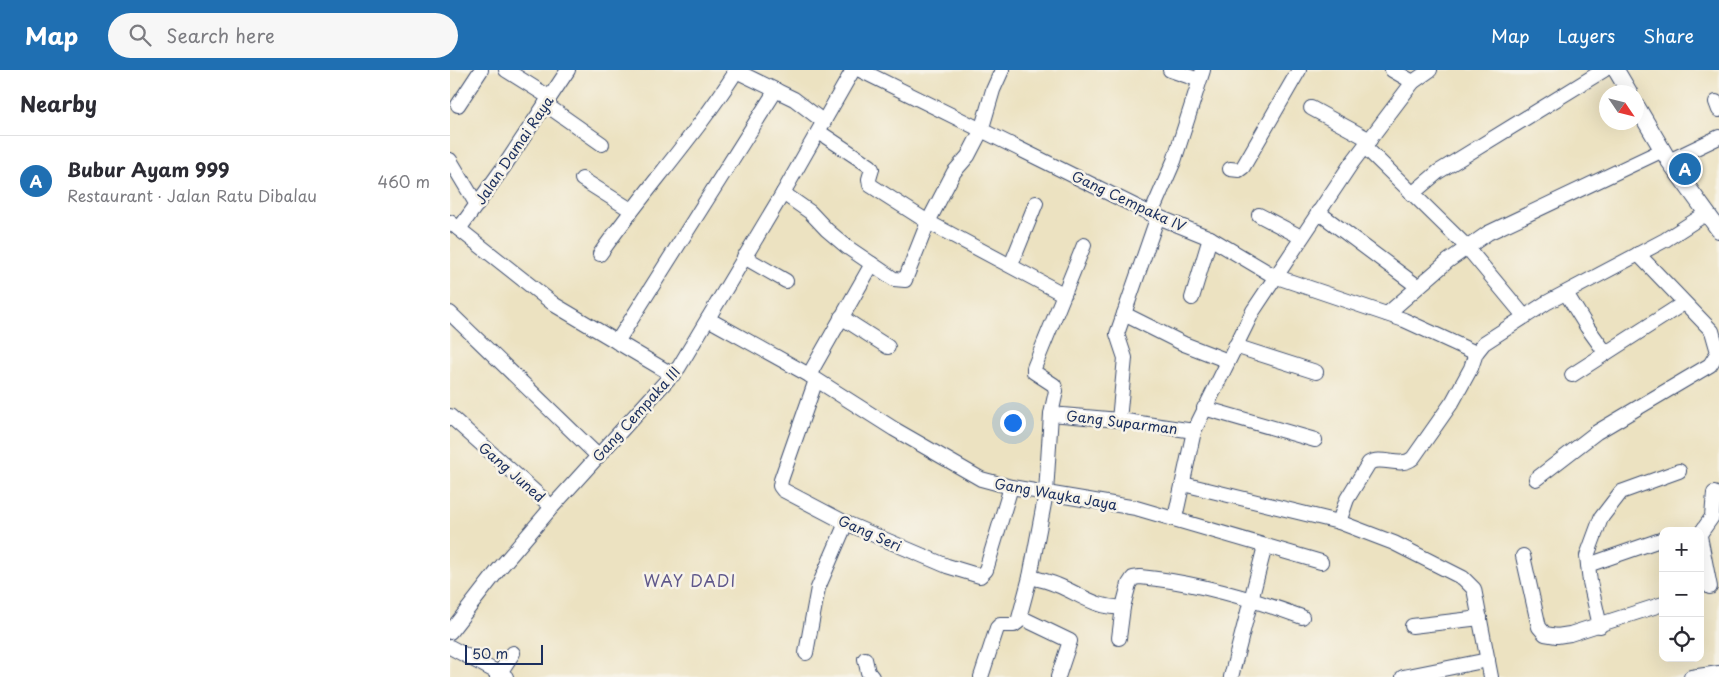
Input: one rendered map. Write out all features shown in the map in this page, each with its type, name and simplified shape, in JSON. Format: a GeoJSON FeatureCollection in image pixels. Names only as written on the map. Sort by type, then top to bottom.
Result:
{"type":"FeatureCollection","features":[{"type":"Feature","properties":{"kind":"main road"},"geometry":{"type":"LineString","coordinates":[[1616,70],[1625,85]]}},
{"type":"Feature","properties":{"kind":"main road"},"geometry":{"type":"LineString","coordinates":[[1644,118],[1666,155],[1719,230]]}},
{"type":"Feature","properties":{"kind":"street"},"geometry":{"type":"LineString","coordinates":[[458,105],[481,70]]}},
{"type":"Feature","properties":{"kind":"street"},"geometry":{"type":"LineString","coordinates":[[506,70],[602,144]]}},
{"type":"Feature","properties":{"kind":"street","name":"Jalan Damai Raya"},"geometry":{"type":"LineString","coordinates":[[454,226],[477,205],[568,70]]}},
{"type":"Feature","properties":{"kind":"street"},"geometry":{"type":"LineString","coordinates":[[600,254],[631,210],[714,106],[736,70],[794,99],[821,127],[870,166],[872,169],[868,183],[870,185],[928,222],[1063,294]]}},
{"type":"Feature","properties":{"kind":"street","name":"Gang Cempaka III"},"geometry":{"type":"LineString","coordinates":[[450,632],[498,569],[552,507],[674,375],[783,193],[853,70]]}},
{"type":"Feature","properties":{"kind":"street","name":"Gang Cempaka IV"},"geometry":{"type":"LineString","coordinates":[[860,70],[1154,215],[1210,238],[1274,276],[1404,320],[1476,353]]}},
{"type":"Feature","properties":{"kind":"street"},"geometry":{"type":"LineString","coordinates":[[783,193],[810,212],[833,236],[872,264],[894,279],[905,280],[928,222],[954,172],[968,156],[982,131],[993,90],[1002,70]]}},
{"type":"Feature","properties":{"kind":"street"},"geometry":{"type":"LineString","coordinates":[[1119,420],[1125,358],[1118,334],[1154,215],[1174,161],[1201,75],[1170,70]]}},
{"type":"Feature","properties":{"kind":"street"},"geometry":{"type":"LineString","coordinates":[[1230,169],[1239,170],[1243,167],[1299,70]]}},
{"type":"Feature","properties":{"kind":"street"},"geometry":{"type":"LineString","coordinates":[[1392,70],[1413,82]]}},
{"type":"Feature","properties":{"kind":"street"},"geometry":{"type":"LineString","coordinates":[[1175,518],[1194,431],[1253,311],[1274,276],[1368,143],[1413,82],[1430,70]]}},
{"type":"Feature","properties":{"kind":"street"},"geometry":{"type":"LineString","coordinates":[[1412,194],[1438,172],[1604,70]]}},
{"type":"Feature","properties":{"kind":"street"},"geometry":{"type":"LineString","coordinates":[[617,342],[776,90]]}},
{"type":"Feature","properties":{"kind":"street"},"geometry":{"type":"LineString","coordinates":[[1311,108],[1368,143],[1412,194],[1466,246],[1524,316]]}},
{"type":"Feature","properties":{"kind":"street"},"geometry":{"type":"LineString","coordinates":[[1387,314],[1417,286],[1466,246],[1488,233],[1666,155],[1719,137]]}},
{"type":"Feature","properties":{"kind":"street"},"geometry":{"type":"LineString","coordinates":[[450,160],[477,205]]}},
{"type":"Feature","properties":{"kind":"street"},"geometry":{"type":"LineString","coordinates":[[582,179],[631,210]]}},
{"type":"Feature","properties":{"kind":"street"},"geometry":{"type":"LineString","coordinates":[[1011,265],[1036,203]]}},
{"type":"Feature","properties":{"kind":"street"},"geometry":{"type":"LineString","coordinates":[[1318,212],[1417,286]]}},
{"type":"Feature","properties":{"kind":"street"},"geometry":{"type":"LineString","coordinates":[[1339,522],[1347,499],[1369,463],[1374,460],[1405,462],[1413,458],[1456,395],[1471,368],[1476,353],[1484,343],[1524,316],[1638,254],[1707,213]]}},
{"type":"Feature","properties":{"kind":"street"},"geometry":{"type":"LineString","coordinates":[[1259,215],[1301,237]]}},
{"type":"Feature","properties":{"kind":"street"},"geometry":{"type":"LineString","coordinates":[[454,226],[555,304],[674,375]]}},
{"type":"Feature","properties":{"kind":"street"},"geometry":{"type":"LineString","coordinates":[[1192,298],[1210,238]]}},
{"type":"Feature","properties":{"kind":"street"},"geometry":{"type":"LineString","coordinates":[[981,677],[997,628],[999,625],[1016,625],[1020,617],[1030,577],[1046,493],[1051,414],[1055,388],[1034,370],[1084,245]]}},
{"type":"Feature","properties":{"kind":"street"},"geometry":{"type":"LineString","coordinates":[[1536,479],[1597,432],[1710,365],[1718,352],[1717,337],[1638,254]]}},
{"type":"Feature","properties":{"kind":"street"},"geometry":{"type":"LineString","coordinates":[[744,257],[786,281]]}},
{"type":"Feature","properties":{"kind":"street"},"geometry":{"type":"LineString","coordinates":[[812,378],[841,317],[872,264]]}},
{"type":"Feature","properties":{"kind":"street"},"geometry":{"type":"LineString","coordinates":[[1566,292],[1586,327],[1605,352]]}},
{"type":"Feature","properties":{"kind":"street"},"geometry":{"type":"LineString","coordinates":[[1572,376],[1605,352],[1684,303]]}},
{"type":"Feature","properties":{"kind":"street"},"geometry":{"type":"LineString","coordinates":[[450,313],[598,456]]}},
{"type":"Feature","properties":{"kind":"street"},"geometry":{"type":"LineString","coordinates":[[1124,314],[1184,344],[1228,360]]}},
{"type":"Feature","properties":{"kind":"street"},"geometry":{"type":"LineString","coordinates":[[841,317],[888,347]]}},
{"type":"Feature","properties":{"kind":"street","name":"Gang Wayka Jaya"},"geometry":{"type":"LineString","coordinates":[[708,319],[812,378],[968,472],[992,483],[1100,501],[1175,518],[1320,562]]}},
{"type":"Feature","properties":{"kind":"street"},"geometry":{"type":"LineString","coordinates":[[1235,346],[1316,372]]}},
{"type":"Feature","properties":{"kind":"street","name":"Gang Seri"},"geometry":{"type":"LineString","coordinates":[[812,378],[780,486],[783,490],[846,523],[947,566],[980,576],[985,572],[1011,487]]}},
{"type":"Feature","properties":{"kind":"street"},"geometry":{"type":"LineString","coordinates":[[1204,408],[1315,440]]}},
{"type":"Feature","properties":{"kind":"street","name":"Gang Suparman"},"geometry":{"type":"LineString","coordinates":[[1051,414],[1119,420],[1194,431]]}},
{"type":"Feature","properties":{"kind":"street","name":"Gang Juned"},"geometry":{"type":"LineString","coordinates":[[450,416],[552,507]]}},
{"type":"Feature","properties":{"kind":"street"},"geometry":{"type":"LineString","coordinates":[[1600,626],[1587,556],[1602,518],[1618,494],[1678,471]]}},
{"type":"Feature","properties":{"kind":"street"},"geometry":{"type":"LineString","coordinates":[[1183,484],[1339,522],[1394,543],[1466,581],[1474,589],[1491,677]]}},
{"type":"Feature","properties":{"kind":"street"},"geometry":{"type":"LineString","coordinates":[[1704,529],[1712,517],[1714,493]]}},
{"type":"Feature","properties":{"kind":"street"},"geometry":{"type":"LineString","coordinates":[[806,653],[818,588],[846,523]]}},
{"type":"Feature","properties":{"kind":"street"},"geometry":{"type":"LineString","coordinates":[[1588,565],[1659,540]]}},
{"type":"Feature","properties":{"kind":"street"},"geometry":{"type":"LineString","coordinates":[[1231,677],[1265,546]]}},
{"type":"Feature","properties":{"kind":"street"},"geometry":{"type":"LineString","coordinates":[[1523,556],[1539,627],[1542,632],[1557,636],[1600,626],[1659,605]]}},
{"type":"Feature","properties":{"kind":"street"},"geometry":{"type":"LineString","coordinates":[[1704,556],[1710,588]]}},
{"type":"Feature","properties":{"kind":"street"},"geometry":{"type":"LineString","coordinates":[[1030,577],[1056,584],[1099,604],[1123,607]]}},
{"type":"Feature","properties":{"kind":"street"},"geometry":{"type":"LineString","coordinates":[[1119,638],[1128,584],[1135,578],[1189,585],[1251,598],[1302,617]]}},
{"type":"Feature","properties":{"kind":"street"},"geometry":{"type":"LineString","coordinates":[[1020,617],[1070,641],[1058,677]]}},
{"type":"Feature","properties":{"kind":"street"},"geometry":{"type":"LineString","coordinates":[[1412,626],[1480,618]]}},
{"type":"Feature","properties":{"kind":"street"},"geometry":{"type":"LineString","coordinates":[[450,647],[500,676],[513,653]]}},
{"type":"Feature","properties":{"kind":"street"},"geometry":{"type":"LineString","coordinates":[[865,659],[868,672],[872,677]]}},
{"type":"Feature","properties":{"kind":"street"},"geometry":{"type":"LineString","coordinates":[[1403,677],[1488,660]]}},
{"type":"Feature","properties":{"kind":"street"},"geometry":{"type":"LineString","coordinates":[[1691,677],[1719,673]]}},
{"type":"Feature","properties":{"kind":"place","name":"Bubur Ayam 999"},"geometry":{"type":"Point","coordinates":[1685,169]}},
{"type":"Feature","properties":{"kind":"district","name":"WAY DADI"},"geometry":{"type":"Point","coordinates":[690,580]}}]}
